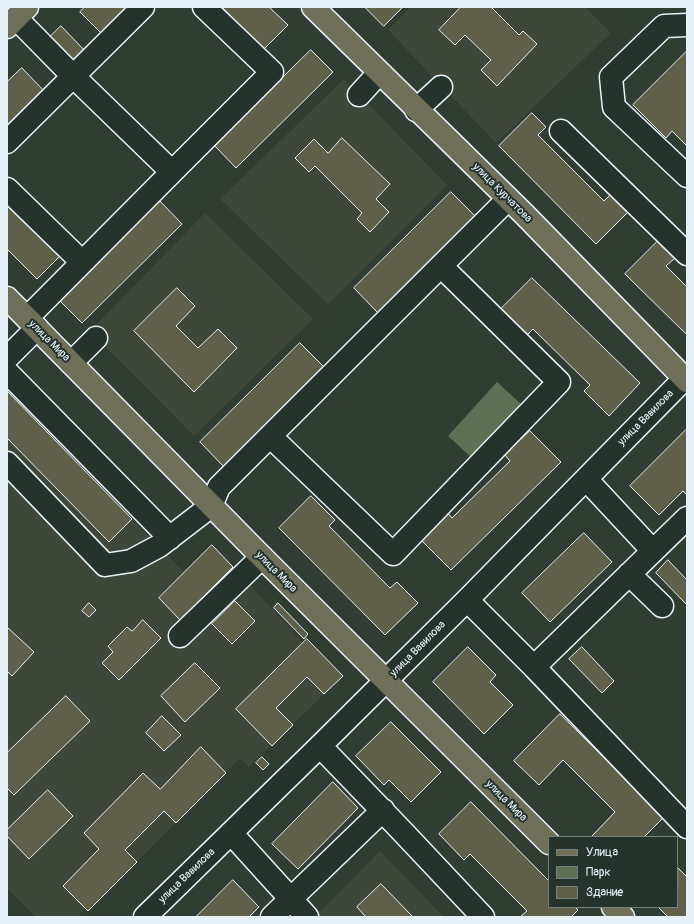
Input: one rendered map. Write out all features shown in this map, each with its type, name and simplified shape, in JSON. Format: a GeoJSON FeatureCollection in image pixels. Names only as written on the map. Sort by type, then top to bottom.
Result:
{"type":"FeatureCollection","features":[{"type":"Feature","properties":{"kind":"main road","name":"улица Курчатова"},"geometry":{"type":"LineString","coordinates":[[313,7],[508,199],[686,379]]}},
{"type":"Feature","properties":{"kind":"main road","name":"улица Мира"},"geometry":{"type":"LineString","coordinates":[[7,298],[385,681],[548,842]]}},
{"type":"Feature","properties":{"kind":"main road"},"geometry":{"type":"LineString","coordinates":[[614,908],[623,917]]}},
{"type":"Feature","properties":{"kind":"street"},"geometry":{"type":"LineString","coordinates":[[7,142],[143,7]]}},
{"type":"Feature","properties":{"kind":"street"},"geometry":{"type":"LineString","coordinates":[[7,358],[32,323],[82,262],[272,72],[204,7]]}},
{"type":"Feature","properties":{"kind":"street"},"geometry":{"type":"LineString","coordinates":[[17,17],[72,76],[172,172]]}},
{"type":"Feature","properties":{"kind":"street"},"geometry":{"type":"LineString","coordinates":[[687,26],[664,26],[611,77],[614,107],[687,176]]}},
{"type":"Feature","properties":{"kind":"street"},"geometry":{"type":"LineString","coordinates":[[359,96],[379,73]]}},
{"type":"Feature","properties":{"kind":"street"},"geometry":{"type":"LineString","coordinates":[[416,110],[441,87]]}},
{"type":"Feature","properties":{"kind":"street"},"geometry":{"type":"LineString","coordinates":[[561,131],[687,254]]}},
{"type":"Feature","properties":{"kind":"street"},"geometry":{"type":"LineString","coordinates":[[7,189],[82,262]]}},
{"type":"Feature","properties":{"kind":"street"},"geometry":{"type":"LineString","coordinates":[[7,463],[105,565],[131,561],[159,546],[211,506],[219,487],[508,199]]}},
{"type":"Feature","properties":{"kind":"street"},"geometry":{"type":"LineString","coordinates":[[270,436],[393,554],[559,382],[441,266]]}},
{"type":"Feature","properties":{"kind":"street"},"geometry":{"type":"LineString","coordinates":[[71,363],[96,338]]}},
{"type":"Feature","properties":{"kind":"street"},"geometry":{"type":"LineString","coordinates":[[7,372],[170,538]]}},
{"type":"Feature","properties":{"kind":"street","name":"улица Вавилова"},"geometry":{"type":"LineString","coordinates":[[145,917],[467,600],[686,379]]}},
{"type":"Feature","properties":{"kind":"street"},"geometry":{"type":"LineString","coordinates":[[586,479],[654,551]]}},
{"type":"Feature","properties":{"kind":"street"},"geometry":{"type":"LineString","coordinates":[[534,667],[687,518]]}},
{"type":"Feature","properties":{"kind":"street"},"geometry":{"type":"LineString","coordinates":[[180,636],[262,557]]}},
{"type":"Feature","properties":{"kind":"street"},"geometry":{"type":"LineString","coordinates":[[629,574],[662,606]]}},
{"type":"Feature","properties":{"kind":"street"},"geometry":{"type":"LineString","coordinates":[[467,600],[534,667],[687,827]]}},
{"type":"Feature","properties":{"kind":"street"},"geometry":{"type":"LineString","coordinates":[[320,746],[383,810],[483,917]]}},
{"type":"Feature","properties":{"kind":"street"},"geometry":{"type":"LineString","coordinates":[[272,917],[383,810]]}},
{"type":"Feature","properties":{"kind":"street"},"geometry":{"type":"LineString","coordinates":[[232,833],[307,917]]}},
{"type":"Feature","properties":{"kind":"shaded area"},"geometry":{"type":"Polygon","coordinates":[[[410,7],[585,7],[611,33],[496,143],[388,30],[410,7]]]}},
{"type":"Feature","properties":{"kind":"shaded area"},"geometry":{"type":"Polygon","coordinates":[[[344,79],[447,185],[328,304],[220,199],[344,79]]]}},
{"type":"Feature","properties":{"kind":"shaded area"},"geometry":{"type":"Polygon","coordinates":[[[205,213],[313,319],[194,436],[90,331],[205,213]]]}},
{"type":"Feature","properties":{"kind":"shaded area"},"geometry":{"type":"Polygon","coordinates":[[[7,391],[184,572],[212,545],[303,642],[307,639],[343,676],[249,767],[240,758],[88,911],[85,909],[77,917],[36,917],[7,888],[7,391]]]}},
{"type":"Feature","properties":{"kind":"shaded area"},"geometry":{"type":"Polygon","coordinates":[[[380,851],[444,917],[315,917],[380,851]]]}},
{"type":"Feature","properties":{"kind":"green space"},"geometry":{"type":"Polygon","coordinates":[[[497,382],[521,404],[472,458],[448,436],[497,382]]]}},
{"type":"Feature","properties":{"kind":"building"},"geometry":{"type":"Polygon","coordinates":[[[85,7],[133,7],[104,36],[80,12],[85,7]]]}},
{"type":"Feature","properties":{"kind":"building"},"geometry":{"type":"Polygon","coordinates":[[[222,7],[269,7],[288,25],[264,49],[222,7]]]}},
{"type":"Feature","properties":{"kind":"building"},"geometry":{"type":"Polygon","coordinates":[[[365,7],[403,7],[384,26],[365,7]]]}},
{"type":"Feature","properties":{"kind":"building"},"geometry":{"type":"Polygon","coordinates":[[[461,7],[491,7],[519,35],[523,31],[537,44],[497,86],[481,70],[491,60],[465,35],[455,45],[439,30],[461,7]]]}},
{"type":"Feature","properties":{"kind":"building"},"geometry":{"type":"Polygon","coordinates":[[[61,26],[86,52],[73,64],[48,39],[61,26]]]}},
{"type":"Feature","properties":{"kind":"building"},"geometry":{"type":"Polygon","coordinates":[[[311,50],[333,72],[236,168],[214,145],[311,50]]]}},
{"type":"Feature","properties":{"kind":"building"},"geometry":{"type":"Polygon","coordinates":[[[687,51],[687,146],[672,131],[666,138],[633,105],[687,51]]]}},
{"type":"Feature","properties":{"kind":"building"},"geometry":{"type":"Polygon","coordinates":[[[22,68],[47,94],[7,133],[7,82],[22,68]]]}},
{"type":"Feature","properties":{"kind":"building"},"geometry":{"type":"Polygon","coordinates":[[[532,113],[546,127],[538,135],[604,201],[612,193],[629,211],[596,244],[499,146],[532,113]]]}},
{"type":"Feature","properties":{"kind":"building"},"geometry":{"type":"Polygon","coordinates":[[[342,138],[390,184],[376,199],[389,212],[370,232],[357,219],[362,213],[315,166],[309,172],[295,158],[314,139],[328,153],[342,138]]]}},
{"type":"Feature","properties":{"kind":"building"},"geometry":{"type":"Polygon","coordinates":[[[451,192],[476,217],[378,313],[354,288],[451,192]]]}},
{"type":"Feature","properties":{"kind":"building"},"geometry":{"type":"Polygon","coordinates":[[[7,199],[61,255],[37,279],[7,249],[7,199]]]}},
{"type":"Feature","properties":{"kind":"building"},"geometry":{"type":"Polygon","coordinates":[[[158,199],[182,224],[82,323],[57,298],[158,199]]]}},
{"type":"Feature","properties":{"kind":"building"},"geometry":{"type":"Polygon","coordinates":[[[659,240],[676,257],[666,266],[687,287],[687,335],[625,274],[659,240]]]}},
{"type":"Feature","properties":{"kind":"building"},"geometry":{"type":"Polygon","coordinates":[[[532,278],[640,383],[609,416],[584,391],[590,385],[533,329],[527,335],[501,309],[532,278]]]}},
{"type":"Feature","properties":{"kind":"building"},"geometry":{"type":"Polygon","coordinates":[[[177,288],[195,306],[176,326],[198,348],[218,329],[237,348],[194,392],[134,331],[177,288]]]}},
{"type":"Feature","properties":{"kind":"building"},"geometry":{"type":"Polygon","coordinates":[[[300,343],[326,369],[225,468],[200,442],[300,343]]]}},
{"type":"Feature","properties":{"kind":"building"},"geometry":{"type":"Polygon","coordinates":[[[7,391],[132,519],[109,542],[7,438],[7,391]]]}},
{"type":"Feature","properties":{"kind":"building"},"geometry":{"type":"Polygon","coordinates":[[[686,430],[687,495],[683,491],[659,515],[630,486],[686,430]]]}},
{"type":"Feature","properties":{"kind":"building"},"geometry":{"type":"Polygon","coordinates":[[[530,431],[561,462],[451,570],[420,539],[447,512],[452,518],[510,461],[505,455],[530,431]]]}},
{"type":"Feature","properties":{"kind":"building"},"geometry":{"type":"Polygon","coordinates":[[[311,496],[335,520],[329,526],[390,588],[397,582],[418,603],[385,635],[279,528],[311,496]]]}},
{"type":"Feature","properties":{"kind":"building"},"geometry":{"type":"Polygon","coordinates":[[[584,533],[612,562],[550,622],[522,593],[584,533]]]}},
{"type":"Feature","properties":{"kind":"building"},"geometry":{"type":"Polygon","coordinates":[[[212,545],[233,567],[180,620],[159,598],[212,545]]]}},
{"type":"Feature","properties":{"kind":"building"},"geometry":{"type":"Polygon","coordinates":[[[668,560],[687,580],[687,605],[656,573],[668,560]]]}},
{"type":"Feature","properties":{"kind":"building"},"geometry":{"type":"Polygon","coordinates":[[[235,601],[255,621],[232,644],[212,624],[235,601]]]}},
{"type":"Feature","properties":{"kind":"building"},"geometry":{"type":"Polygon","coordinates":[[[89,603],[96,610],[89,617],[82,611],[89,603]]]}},
{"type":"Feature","properties":{"kind":"building"},"geometry":{"type":"Polygon","coordinates":[[[278,603],[308,634],[304,639],[274,608],[278,603]]]}},
{"type":"Feature","properties":{"kind":"building"},"geometry":{"type":"Polygon","coordinates":[[[143,620],[161,638],[119,680],[102,663],[113,652],[108,646],[127,627],[132,631],[143,620]]]}},
{"type":"Feature","properties":{"kind":"building"},"geometry":{"type":"Polygon","coordinates":[[[7,627],[34,652],[12,676],[7,671],[7,627]]]}},
{"type":"Feature","properties":{"kind":"building"},"geometry":{"type":"Polygon","coordinates":[[[307,639],[343,676],[324,694],[307,677],[276,708],[293,725],[272,746],[236,709],[307,639]]]}},
{"type":"Feature","properties":{"kind":"building"},"geometry":{"type":"Polygon","coordinates":[[[468,647],[496,675],[490,682],[513,705],[484,734],[433,682],[468,647]]]}},
{"type":"Feature","properties":{"kind":"building"},"geometry":{"type":"Polygon","coordinates":[[[582,647],[614,681],[602,693],[569,659],[582,647]]]}},
{"type":"Feature","properties":{"kind":"building"},"geometry":{"type":"Polygon","coordinates":[[[195,663],[220,688],[185,722],[161,696],[195,663]]]}},
{"type":"Feature","properties":{"kind":"building"},"geometry":{"type":"Polygon","coordinates":[[[66,696],[90,721],[14,795],[7,788],[7,753],[66,696]]]}},
{"type":"Feature","properties":{"kind":"building"},"geometry":{"type":"Polygon","coordinates":[[[560,714],[664,817],[645,836],[592,836],[615,812],[563,760],[539,785],[514,761],[560,714]]]}},
{"type":"Feature","properties":{"kind":"building"},"geometry":{"type":"Polygon","coordinates":[[[162,716],[181,735],[164,751],[146,733],[162,716]]]}},
{"type":"Feature","properties":{"kind":"building"},"geometry":{"type":"Polygon","coordinates":[[[391,722],[441,772],[411,802],[389,780],[384,785],[356,756],[391,722]]]}},
{"type":"Feature","properties":{"kind":"building"},"geometry":{"type":"Polygon","coordinates":[[[201,747],[226,773],[176,823],[164,811],[125,850],[137,862],[88,911],[63,886],[99,849],[84,833],[143,773],[160,789],[201,747]]]}},
{"type":"Feature","properties":{"kind":"building"},"geometry":{"type":"Polygon","coordinates":[[[262,757],[269,764],[263,770],[256,763],[262,757]]]}},
{"type":"Feature","properties":{"kind":"building"},"geometry":{"type":"Polygon","coordinates":[[[333,782],[358,808],[298,869],[272,844],[333,782]]]}},
{"type":"Feature","properties":{"kind":"building"},"geometry":{"type":"Polygon","coordinates":[[[48,790],[73,816],[29,859],[7,836],[7,830],[48,790]]]}},
{"type":"Feature","properties":{"kind":"building"},"geometry":{"type":"Polygon","coordinates":[[[471,802],[548,880],[548,908],[576,908],[578,910],[571,917],[520,917],[527,911],[470,854],[464,860],[439,834],[471,802]]]}},
{"type":"Feature","properties":{"kind":"building"},"geometry":{"type":"Polygon","coordinates":[[[678,868],[687,877],[687,917],[668,917],[659,908],[678,908],[678,868]]]}},
{"type":"Feature","properties":{"kind":"building"},"geometry":{"type":"Polygon","coordinates":[[[233,880],[259,907],[249,917],[196,917],[233,880]]]}},
{"type":"Feature","properties":{"kind":"building"},"geometry":{"type":"Polygon","coordinates":[[[381,884],[413,917],[366,917],[357,907],[381,884]]]}}]}
